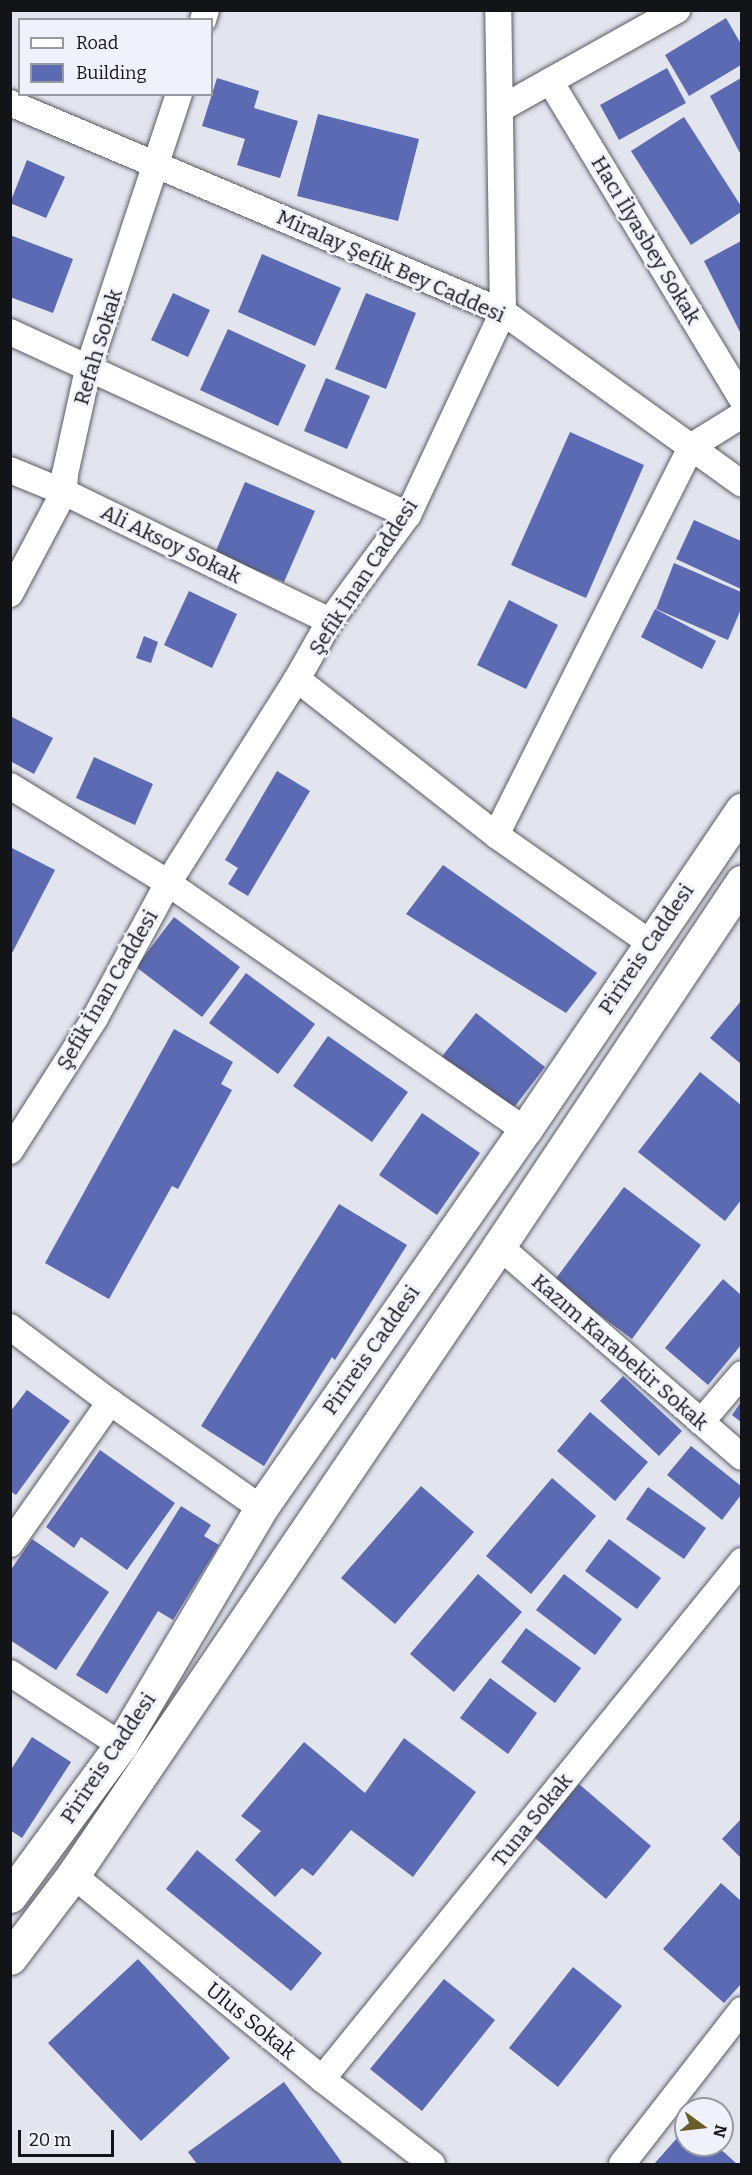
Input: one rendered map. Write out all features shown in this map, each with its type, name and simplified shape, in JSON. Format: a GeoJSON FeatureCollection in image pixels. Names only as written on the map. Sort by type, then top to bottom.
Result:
{"type":"FeatureCollection","features":[{"type":"Feature","properties":{"kind":"highway","name":"Pirireis Caddesi"},"geometry":{"type":"LineString","coordinates":[[10,1896],[121,1745],[261,1508],[525,1130],[741,809]]}},
{"type":"Feature","properties":{"kind":"highway","name":"Pirireis Caddesi"},"geometry":{"type":"LineString","coordinates":[[10,1958],[73,1875],[500,1246],[741,882]]}},
{"type":"Feature","properties":{"kind":"street","name":"Şefik İnan Caddesi"},"geometry":{"type":"LineString","coordinates":[[10,1151],[95,1018],[168,883],[297,679],[330,621],[408,516],[503,312],[498,10]]}},
{"type":"Feature","properties":{"kind":"street"},"geometry":{"type":"LineString","coordinates":[[500,109],[677,10]]}},
{"type":"Feature","properties":{"kind":"street","name":"Hacı İlyasbey Sokak"},"geometry":{"type":"LineString","coordinates":[[550,81],[741,399]]}},
{"type":"Feature","properties":{"kind":"street","name":"Refah Sokak"},"geometry":{"type":"LineString","coordinates":[[10,594],[64,492],[65,474],[88,369],[178,96]]}},
{"type":"Feature","properties":{"kind":"street","name":"Miralay Şefik Bey Caddesi"},"geometry":{"type":"LineString","coordinates":[[10,103],[503,312],[692,446],[741,484]]}},
{"type":"Feature","properties":{"kind":"street"},"geometry":{"type":"LineString","coordinates":[[10,332],[408,516]]}},
{"type":"Feature","properties":{"kind":"street"},"geometry":{"type":"LineString","coordinates":[[496,835],[692,446],[741,415]]}},
{"type":"Feature","properties":{"kind":"street","name":"Ali Aksoy Sokak"},"geometry":{"type":"LineString","coordinates":[[10,470],[64,492],[330,621]]}},
{"type":"Feature","properties":{"kind":"street"},"geometry":{"type":"LineString","coordinates":[[297,679],[496,835],[650,943]]}},
{"type":"Feature","properties":{"kind":"street"},"geometry":{"type":"LineString","coordinates":[[10,786],[168,883],[525,1130]]}},
{"type":"Feature","properties":{"kind":"street","name":"Kazım Karabekir Sokak"},"geometry":{"type":"LineString","coordinates":[[500,1246],[741,1457]]}},
{"type":"Feature","properties":{"kind":"street"},"geometry":{"type":"LineString","coordinates":[[10,1327],[110,1402],[261,1508]]}},
{"type":"Feature","properties":{"kind":"street"},"geometry":{"type":"LineString","coordinates":[[701,1422],[741,1374]]}},
{"type":"Feature","properties":{"kind":"street"},"geometry":{"type":"LineString","coordinates":[[10,1544],[110,1402]]}},
{"type":"Feature","properties":{"kind":"street","name":"Tuna Sokak"},"geometry":{"type":"LineString","coordinates":[[322,2079],[741,1561]]}},
{"type":"Feature","properties":{"kind":"street"},"geometry":{"type":"LineString","coordinates":[[10,1673],[121,1745]]}},
{"type":"Feature","properties":{"kind":"street","name":"Ulus Sokak"},"geometry":{"type":"LineString","coordinates":[[73,1875],[322,2079],[432,2164]]}},
{"type":"Feature","properties":{"kind":"street"},"geometry":{"type":"LineString","coordinates":[[622,2164],[741,2010]]}},
{"type":"Feature","properties":{"kind":"building"},"geometry":{"type":"Polygon","coordinates":[[[726,18],[741,44],[741,65],[689,96],[665,55],[726,18]]]}},
{"type":"Feature","properties":{"kind":"building"},"geometry":{"type":"Polygon","coordinates":[[[667,68],[686,103],[619,140],[600,105],[667,68]]]}},
{"type":"Feature","properties":{"kind":"building"},"geometry":{"type":"Polygon","coordinates":[[[217,78],[259,91],[254,108],[298,121],[280,178],[237,165],[245,139],[202,126],[217,78]]]}},
{"type":"Feature","properties":{"kind":"building"},"geometry":{"type":"Polygon","coordinates":[[[741,78],[741,155],[710,96],[741,78]]]}},
{"type":"Feature","properties":{"kind":"building"},"geometry":{"type":"Polygon","coordinates":[[[318,114],[419,139],[398,221],[297,196],[318,114]]]}},
{"type":"Feature","properties":{"kind":"building"},"geometry":{"type":"Polygon","coordinates":[[[684,117],[741,206],[741,212],[691,245],[631,151],[684,117]]]}},
{"type":"Feature","properties":{"kind":"building"},"geometry":{"type":"Polygon","coordinates":[[[27,160],[65,177],[46,218],[10,203],[27,160]]]}},
{"type":"Feature","properties":{"kind":"building"},"geometry":{"type":"Polygon","coordinates":[[[10,235],[73,259],[53,313],[10,297],[10,235]]]}},
{"type":"Feature","properties":{"kind":"building"},"geometry":{"type":"Polygon","coordinates":[[[741,241],[741,334],[704,261],[741,241]]]}},
{"type":"Feature","properties":{"kind":"building"},"geometry":{"type":"Polygon","coordinates":[[[262,254],[341,288],[315,346],[238,312],[262,254]]]}},
{"type":"Feature","properties":{"kind":"building"},"geometry":{"type":"Polygon","coordinates":[[[173,293],[210,310],[188,357],[151,340],[173,293]]]}},
{"type":"Feature","properties":{"kind":"building"},"geometry":{"type":"Polygon","coordinates":[[[366,293],[416,313],[386,389],[335,369],[366,293]]]}},
{"type":"Feature","properties":{"kind":"building"},"geometry":{"type":"Polygon","coordinates":[[[228,329],[306,365],[278,426],[200,390],[228,329]]]}},
{"type":"Feature","properties":{"kind":"building"},"geometry":{"type":"Polygon","coordinates":[[[326,378],[370,396],[347,449],[304,431],[326,378]]]}},
{"type":"Feature","properties":{"kind":"building"},"geometry":{"type":"Polygon","coordinates":[[[570,432],[644,465],[586,598],[511,565],[570,432]]]}},
{"type":"Feature","properties":{"kind":"building"},"geometry":{"type":"Polygon","coordinates":[[[245,482],[315,511],[284,582],[215,553],[245,482]]]}},
{"type":"Feature","properties":{"kind":"building"},"geometry":{"type":"Polygon","coordinates":[[[694,520],[741,541],[741,589],[676,559],[694,520]]]}},
{"type":"Feature","properties":{"kind":"building"},"geometry":{"type":"Polygon","coordinates":[[[674,563],[741,592],[741,609],[728,640],[656,609],[674,563]]]}},
{"type":"Feature","properties":{"kind":"building"},"geometry":{"type":"Polygon","coordinates":[[[189,591],[237,614],[212,668],[164,645],[189,591]]]}},
{"type":"Feature","properties":{"kind":"building"},"geometry":{"type":"Polygon","coordinates":[[[509,600],[558,625],[526,689],[477,665],[509,600]]]}},
{"type":"Feature","properties":{"kind":"building"},"geometry":{"type":"Polygon","coordinates":[[[655,609],[716,641],[702,669],[641,637],[655,609]]]}},
{"type":"Feature","properties":{"kind":"building"},"geometry":{"type":"Polygon","coordinates":[[[144,636],[158,642],[151,663],[136,658],[144,636]]]}},
{"type":"Feature","properties":{"kind":"building"},"geometry":{"type":"Polygon","coordinates":[[[10,716],[53,738],[34,774],[10,761],[10,716]]]}},
{"type":"Feature","properties":{"kind":"building"},"geometry":{"type":"Polygon","coordinates":[[[94,757],[153,784],[135,825],[76,798],[94,757]]]}},
{"type":"Feature","properties":{"kind":"building"},"geometry":{"type":"Polygon","coordinates":[[[277,771],[310,791],[248,896],[228,884],[238,868],[225,860],[277,771]]]}},
{"type":"Feature","properties":{"kind":"building"},"geometry":{"type":"Polygon","coordinates":[[[10,847],[55,870],[10,957],[10,847]]]}},
{"type":"Feature","properties":{"kind":"building"},"geometry":{"type":"Polygon","coordinates":[[[443,865],[597,973],[566,1013],[406,914],[443,865]]]}},
{"type":"Feature","properties":{"kind":"building"},"geometry":{"type":"Polygon","coordinates":[[[174,917],[240,967],[202,1017],[136,967],[174,917]]]}},
{"type":"Feature","properties":{"kind":"building"},"geometry":{"type":"Polygon","coordinates":[[[246,973],[315,1024],[278,1074],[209,1023],[246,973]]]}},
{"type":"Feature","properties":{"kind":"building"},"geometry":{"type":"Polygon","coordinates":[[[741,1001],[741,1064],[710,1038],[741,1001]]]}},
{"type":"Feature","properties":{"kind":"building"},"geometry":{"type":"Polygon","coordinates":[[[476,1013],[545,1067],[509,1114],[440,1059],[476,1013]]]}},
{"type":"Feature","properties":{"kind":"building"},"geometry":{"type":"Polygon","coordinates":[[[174,1029],[233,1062],[221,1084],[232,1090],[178,1189],[172,1186],[109,1299],[45,1263],[174,1029]]]}},
{"type":"Feature","properties":{"kind":"building"},"geometry":{"type":"Polygon","coordinates":[[[328,1036],[408,1092],[372,1142],[293,1086],[328,1036]]]}},
{"type":"Feature","properties":{"kind":"building"},"geometry":{"type":"Polygon","coordinates":[[[700,1072],[741,1105],[741,1200],[725,1221],[638,1152],[700,1072]]]}},
{"type":"Feature","properties":{"kind":"building"},"geometry":{"type":"Polygon","coordinates":[[[422,1113],[480,1153],[437,1215],[379,1175],[422,1113]]]}},
{"type":"Feature","properties":{"kind":"building"},"geometry":{"type":"Polygon","coordinates":[[[624,1187],[701,1245],[632,1339],[554,1281],[624,1187]]]}},
{"type":"Feature","properties":{"kind":"building"},"geometry":{"type":"Polygon","coordinates":[[[339,1204],[407,1245],[335,1360],[332,1357],[264,1466],[201,1426],[339,1204]]]}},
{"type":"Feature","properties":{"kind":"building"},"geometry":{"type":"Polygon","coordinates":[[[723,1279],[741,1295],[741,1345],[708,1385],[665,1348],[723,1279]]]}},
{"type":"Feature","properties":{"kind":"building"},"geometry":{"type":"Polygon","coordinates":[[[623,1376],[682,1431],[659,1456],[600,1401],[623,1376]]]}},
{"type":"Feature","properties":{"kind":"building"},"geometry":{"type":"Polygon","coordinates":[[[27,1390],[70,1421],[16,1495],[10,1491],[10,1412],[27,1390]]]}},
{"type":"Feature","properties":{"kind":"building"},"geometry":{"type":"Polygon","coordinates":[[[741,1402],[741,1422],[732,1415],[741,1402]]]}},
{"type":"Feature","properties":{"kind":"building"},"geometry":{"type":"Polygon","coordinates":[[[590,1412],[648,1462],[615,1501],[557,1451],[590,1412]]]}},
{"type":"Feature","properties":{"kind":"building"},"geometry":{"type":"Polygon","coordinates":[[[691,1446],[741,1486],[741,1495],[722,1520],[667,1475],[691,1446]]]}},
{"type":"Feature","properties":{"kind":"building"},"geometry":{"type":"Polygon","coordinates":[[[100,1450],[175,1503],[127,1570],[81,1537],[74,1548],[46,1527],[100,1450]]]}},
{"type":"Feature","properties":{"kind":"building"},"geometry":{"type":"Polygon","coordinates":[[[552,1478],[596,1516],[531,1594],[486,1556],[552,1478]]]}},
{"type":"Feature","properties":{"kind":"building"},"geometry":{"type":"Polygon","coordinates":[[[421,1486],[474,1532],[395,1624],[341,1578],[421,1486]]]}},
{"type":"Feature","properties":{"kind":"building"},"geometry":{"type":"Polygon","coordinates":[[[648,1487],[706,1528],[684,1559],[626,1519],[648,1487]]]}},
{"type":"Feature","properties":{"kind":"building"},"geometry":{"type":"Polygon","coordinates":[[[181,1506],[211,1525],[204,1536],[219,1545],[173,1620],[158,1611],[107,1694],[76,1675],[181,1506]]]}},
{"type":"Feature","properties":{"kind":"building"},"geometry":{"type":"Polygon","coordinates":[[[32,1539],[109,1592],[56,1670],[10,1640],[10,1571],[32,1539]]]}},
{"type":"Feature","properties":{"kind":"building"},"geometry":{"type":"Polygon","coordinates":[[[609,1539],[661,1578],[637,1609],[585,1571],[609,1539]]]}},
{"type":"Feature","properties":{"kind":"building"},"geometry":{"type":"Polygon","coordinates":[[[478,1574],[522,1612],[454,1692],[410,1654],[478,1574]]]}},
{"type":"Feature","properties":{"kind":"building"},"geometry":{"type":"Polygon","coordinates":[[[564,1574],[622,1619],[595,1655],[536,1610],[564,1574]]]}},
{"type":"Feature","properties":{"kind":"building"},"geometry":{"type":"Polygon","coordinates":[[[526,1628],[581,1668],[555,1703],[501,1662],[526,1628]]]}},
{"type":"Feature","properties":{"kind":"building"},"geometry":{"type":"Polygon","coordinates":[[[490,1678],[537,1713],[508,1754],[460,1718],[490,1678]]]}},
{"type":"Feature","properties":{"kind":"building"},"geometry":{"type":"Polygon","coordinates":[[[32,1737],[71,1762],[22,1838],[10,1830],[10,1771],[32,1737]]]}},
{"type":"Feature","properties":{"kind":"building"},"geometry":{"type":"Polygon","coordinates":[[[404,1738],[476,1792],[413,1877],[351,1830],[313,1876],[302,1868],[275,1897],[235,1860],[261,1831],[241,1816],[304,1742],[365,1793],[404,1738]]]}},
{"type":"Feature","properties":{"kind":"building"},"geometry":{"type":"Polygon","coordinates":[[[579,1784],[651,1846],[606,1899],[534,1837],[579,1784]]]}},
{"type":"Feature","properties":{"kind":"building"},"geometry":{"type":"Polygon","coordinates":[[[741,1819],[741,1858],[722,1839],[741,1819]]]}},
{"type":"Feature","properties":{"kind":"building"},"geometry":{"type":"Polygon","coordinates":[[[197,1850],[322,1953],[291,1991],[166,1889],[197,1850]]]}},
{"type":"Feature","properties":{"kind":"building"},"geometry":{"type":"Polygon","coordinates":[[[721,1883],[741,1901],[741,1984],[724,2003],[663,1949],[721,1883]]]}},
{"type":"Feature","properties":{"kind":"building"},"geometry":{"type":"Polygon","coordinates":[[[138,1959],[230,2058],[141,2141],[48,2043],[138,1959]]]}},
{"type":"Feature","properties":{"kind":"building"},"geometry":{"type":"Polygon","coordinates":[[[573,1967],[622,2006],[558,2087],[509,2048],[573,1967]]]}},
{"type":"Feature","properties":{"kind":"building"},"geometry":{"type":"Polygon","coordinates":[[[444,1979],[495,2020],[422,2111],[370,2069],[444,1979]]]}},
{"type":"Feature","properties":{"kind":"building"},"geometry":{"type":"Polygon","coordinates":[[[284,2082],[343,2164],[197,2164],[188,2152],[284,2082]]]}},
{"type":"Feature","properties":{"kind":"building"},"geometry":{"type":"Polygon","coordinates":[[[674,2142],[674,2157],[729,2157],[737,2164],[654,2164],[674,2142]]]}}]}
